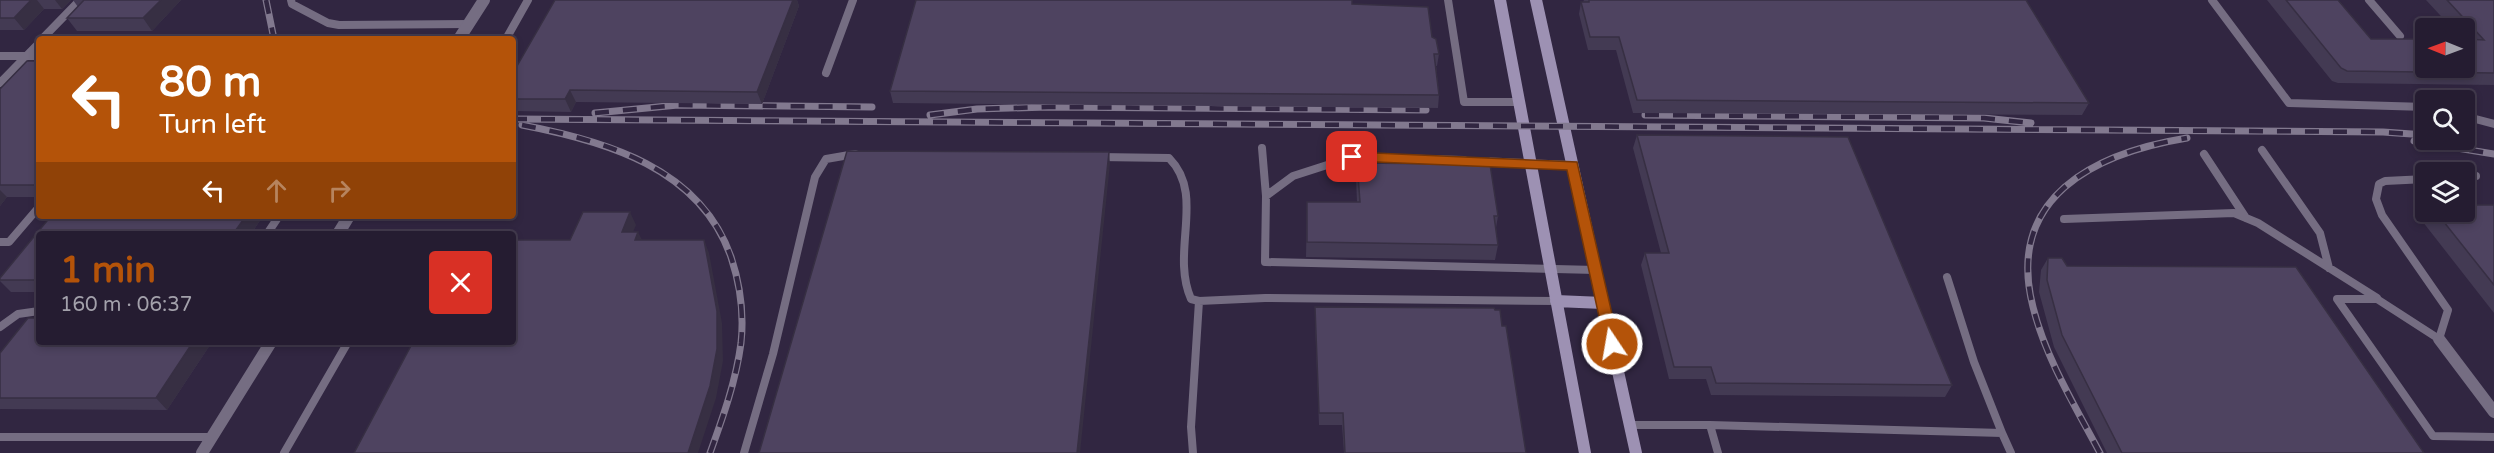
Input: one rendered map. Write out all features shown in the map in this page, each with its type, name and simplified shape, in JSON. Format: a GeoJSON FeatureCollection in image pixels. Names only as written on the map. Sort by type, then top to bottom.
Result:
{"type":"FeatureCollection","features":[{"type":"Feature","properties":{"kind":"main road"},"geometry":{"type":"LineString","coordinates":[[1500,0],[1585,453]]}},
{"type":"Feature","properties":{"kind":"main road"},"geometry":{"type":"LineString","coordinates":[[1536,0],[1636,453]]}},
{"type":"Feature","properties":{"kind":"main road"},"geometry":{"type":"LineString","coordinates":[[1556,301],[1603,303]]}},
{"type":"Feature","properties":{"kind":"street"},"geometry":{"type":"LineString","coordinates":[[461,36],[484,0]]}},
{"type":"Feature","properties":{"kind":"street"},"geometry":{"type":"LineString","coordinates":[[2439,339],[2494,412]]}},
{"type":"Feature","properties":{"kind":"street"},"geometry":{"type":"LineString","coordinates":[[202,453],[269,345]]}},
{"type":"Feature","properties":{"kind":"lane"},"geometry":{"type":"LineString","coordinates":[[45,36],[80,0]]}},
{"type":"Feature","properties":{"kind":"lane"},"geometry":{"type":"LineString","coordinates":[[291,0],[292,4],[328,23],[339,25],[469,24]]}},
{"type":"Feature","properties":{"kind":"lane"},"geometry":{"type":"LineString","coordinates":[[508,36],[528,0]]}},
{"type":"Feature","properties":{"kind":"lane"},"geometry":{"type":"LineString","coordinates":[[826,73],[853,0]]}},
{"type":"Feature","properties":{"kind":"lane"},"geometry":{"type":"LineString","coordinates":[[1448,0],[1464,102],[1519,102]]}},
{"type":"Feature","properties":{"kind":"lane"},"geometry":{"type":"LineString","coordinates":[[2212,0],[2289,103],[2415,107]]}},
{"type":"Feature","properties":{"kind":"lane"},"geometry":{"type":"LineString","coordinates":[[2369,0],[2400,36]]}},
{"type":"Feature","properties":{"kind":"lane"},"geometry":{"type":"LineString","coordinates":[[0,83],[36,46]]}},
{"type":"Feature","properties":{"kind":"lane"},"geometry":{"type":"LineString","coordinates":[[0,56],[36,56]]}},
{"type":"Feature","properties":{"kind":"lane"},"geometry":{"type":"LineString","coordinates":[[2475,120],[2494,124]]}},
{"type":"Feature","properties":{"kind":"lane"},"geometry":{"type":"LineString","coordinates":[[1262,148],[1266,196],[1265,262],[1596,270]]}},
{"type":"Feature","properties":{"kind":"lane"},"geometry":{"type":"LineString","coordinates":[[2262,150],[2320,233],[2329,268]]}},
{"type":"Feature","properties":{"kind":"lane"},"geometry":{"type":"LineString","coordinates":[[744,453],[773,354],[815,177],[826,159],[863,154]]}},
{"type":"Feature","properties":{"kind":"lane"},"geometry":{"type":"LineString","coordinates":[[2204,154],[2246,218]]}},
{"type":"Feature","properties":{"kind":"lane"},"geometry":{"type":"LineString","coordinates":[[1086,156],[1161,158],[1177,163],[1183,173],[1187,200],[1181,281],[1191,299],[1199,301],[1215,299],[1556,301]]}},
{"type":"Feature","properties":{"kind":"lane"},"geometry":{"type":"LineString","coordinates":[[1266,196],[1293,176],[1352,157],[1573,165]]}},
{"type":"Feature","properties":{"kind":"lane"},"geometry":{"type":"LineString","coordinates":[[2064,219],[2234,213],[2329,268],[2439,339],[2448,310],[2382,216],[2376,199],[2379,184],[2385,181],[2415,179]]}},
{"type":"Feature","properties":{"kind":"lane"},"geometry":{"type":"LineString","coordinates":[[0,242],[9,242],[36,210]]}},
{"type":"Feature","properties":{"kind":"lane"},"geometry":{"type":"LineString","coordinates":[[1947,277],[2002,434],[2011,453]]}},
{"type":"Feature","properties":{"kind":"lane"},"geometry":{"type":"LineString","coordinates":[[2377,299],[2337,299],[2433,436],[2494,436]]}},
{"type":"Feature","properties":{"kind":"lane"},"geometry":{"type":"LineString","coordinates":[[1193,453],[1191,427],[1199,301]]}},
{"type":"Feature","properties":{"kind":"lane"},"geometry":{"type":"LineString","coordinates":[[0,327],[6,319],[23,311],[36,311]]}},
{"type":"Feature","properties":{"kind":"lane"},"geometry":{"type":"LineString","coordinates":[[284,453],[346,345]]}},
{"type":"Feature","properties":{"kind":"lane"},"geometry":{"type":"LineString","coordinates":[[1630,425],[1710,425],[2002,434]]}},
{"type":"Feature","properties":{"kind":"lane"},"geometry":{"type":"LineString","coordinates":[[1710,425],[1718,453]]}},
{"type":"Feature","properties":{"kind":"lane"},"geometry":{"type":"LineString","coordinates":[[0,437],[212,436]]}},
{"type":"Feature","properties":{"kind":"building"},"geometry":{"type":"Polygon","coordinates":[[[0,0],[31,0],[14,18],[0,18],[0,0]]]}},
{"type":"Feature","properties":{"kind":"building"},"geometry":{"type":"Polygon","coordinates":[[[84,0],[161,0],[143,18],[67,18],[84,0]]]}},
{"type":"Feature","properties":{"kind":"building"},"geometry":{"type":"Polygon","coordinates":[[[555,0],[793,0],[757,92],[570,90],[565,99],[516,99],[516,68],[555,0]]]}},
{"type":"Feature","properties":{"kind":"building"},"geometry":{"type":"Polygon","coordinates":[[[916,0],[1352,0],[1352,4],[1428,7],[1432,37],[1436,39],[1439,54],[1434,54],[1439,95],[890,91],[916,0]]]}},
{"type":"Feature","properties":{"kind":"building"},"geometry":{"type":"Polygon","coordinates":[[[1589,0],[2026,0],[2089,103],[1637,100],[1619,37],[1590,37],[1581,2],[1589,2],[1589,0]]]}},
{"type":"Feature","properties":{"kind":"building"},"geometry":{"type":"Polygon","coordinates":[[[2286,0],[2338,0],[2371,39],[2415,39],[2415,72],[2347,71],[2341,68],[2286,0]]]}},
{"type":"Feature","properties":{"kind":"building"},"geometry":{"type":"Polygon","coordinates":[[[2447,0],[2494,0],[2494,73],[2475,73],[2475,40],[2484,40],[2475,30],[2475,18],[2464,18],[2447,0]]]}},
{"type":"Feature","properties":{"kind":"building"},"geometry":{"type":"Polygon","coordinates":[[[27,61],[36,61],[36,185],[0,185],[0,89],[27,61]]]}},
{"type":"Feature","properties":{"kind":"building"},"geometry":{"type":"Polygon","coordinates":[[[1637,135],[1848,137],[1952,385],[1716,383],[1711,367],[1674,367],[1645,253],[1669,253],[1637,135]]]}},
{"type":"Feature","properties":{"kind":"building"},"geometry":{"type":"Polygon","coordinates":[[[847,151],[1109,152],[1077,453],[759,453],[847,151]]]}},
{"type":"Feature","properties":{"kind":"building"},"geometry":{"type":"Polygon","coordinates":[[[1455,157],[1489,158],[1498,216],[1494,216],[1498,245],[1307,242],[1307,202],[1360,202],[1357,163],[1456,164],[1455,157]]]}},
{"type":"Feature","properties":{"kind":"building"},"geometry":{"type":"Polygon","coordinates":[[[2475,205],[2494,205],[2494,285],[2444,222],[2475,222],[2475,205]]]}},
{"type":"Feature","properties":{"kind":"building"},"geometry":{"type":"Polygon","coordinates":[[[583,212],[630,212],[622,232],[638,232],[635,240],[704,240],[717,311],[717,349],[710,386],[688,453],[354,453],[411,345],[516,345],[516,240],[570,240],[583,212]]]}},
{"type":"Feature","properties":{"kind":"building"},"geometry":{"type":"Polygon","coordinates":[[[49,219],[244,219],[235,231],[39,231],[49,219]]]}},
{"type":"Feature","properties":{"kind":"building"},"geometry":{"type":"Polygon","coordinates":[[[36,234],[36,280],[0,280],[36,234]]]}},
{"type":"Feature","properties":{"kind":"building"},"geometry":{"type":"Polygon","coordinates":[[[2048,258],[2062,258],[2067,266],[2296,267],[2424,453],[2122,453],[2062,335],[2047,280],[2048,258]]]}},
{"type":"Feature","properties":{"kind":"building"},"geometry":{"type":"Polygon","coordinates":[[[1315,307],[1494,308],[1500,310],[1502,326],[1506,326],[1526,453],[1345,453],[1343,413],[1319,413],[1315,307]]]}},
{"type":"Feature","properties":{"kind":"building"},"geometry":{"type":"Polygon","coordinates":[[[28,318],[36,318],[36,345],[191,345],[156,398],[0,398],[0,353],[28,318]]]}},
{"type":"Feature","properties":{"kind":"railway"},"geometry":{"type":"LineString","coordinates":[[266,0],[273,36]]}},
{"type":"Feature","properties":{"kind":"railway"},"geometry":{"type":"LineString","coordinates":[[595,113],[678,105],[872,107]]}},
{"type":"Feature","properties":{"kind":"railway"},"geometry":{"type":"LineString","coordinates":[[930,115],[977,109],[1048,107],[1426,110]]}},
{"type":"Feature","properties":{"kind":"railway"},"geometry":{"type":"LineString","coordinates":[[1645,115],[1984,118],[2031,123]]}},
{"type":"Feature","properties":{"kind":"railway"},"geometry":{"type":"LineString","coordinates":[[516,119],[2383,132],[2415,134]]}},
{"type":"Feature","properties":{"kind":"railway"},"geometry":{"type":"LineString","coordinates":[[522,125],[586,140],[617,150],[646,164],[673,180],[697,201],[717,226],[731,257],[737,278],[742,311],[742,332],[732,385],[710,453]]}},
{"type":"Feature","properties":{"kind":"railway"},"geometry":{"type":"LineString","coordinates":[[2100,453],[2045,345],[2033,307],[2028,269],[2032,236],[2045,209],[2065,187],[2090,169],[2120,155],[2187,138]]}},
{"type":"Feature","properties":{"kind":"railway"},"geometry":{"type":"LineString","coordinates":[[2414,141],[2494,154]]}},
{"type":"Feature","properties":{"kind":"route"},"geometry":{"type":"LineString","coordinates":[[1352,157],[1573,165],[1612,344]]}}]}
